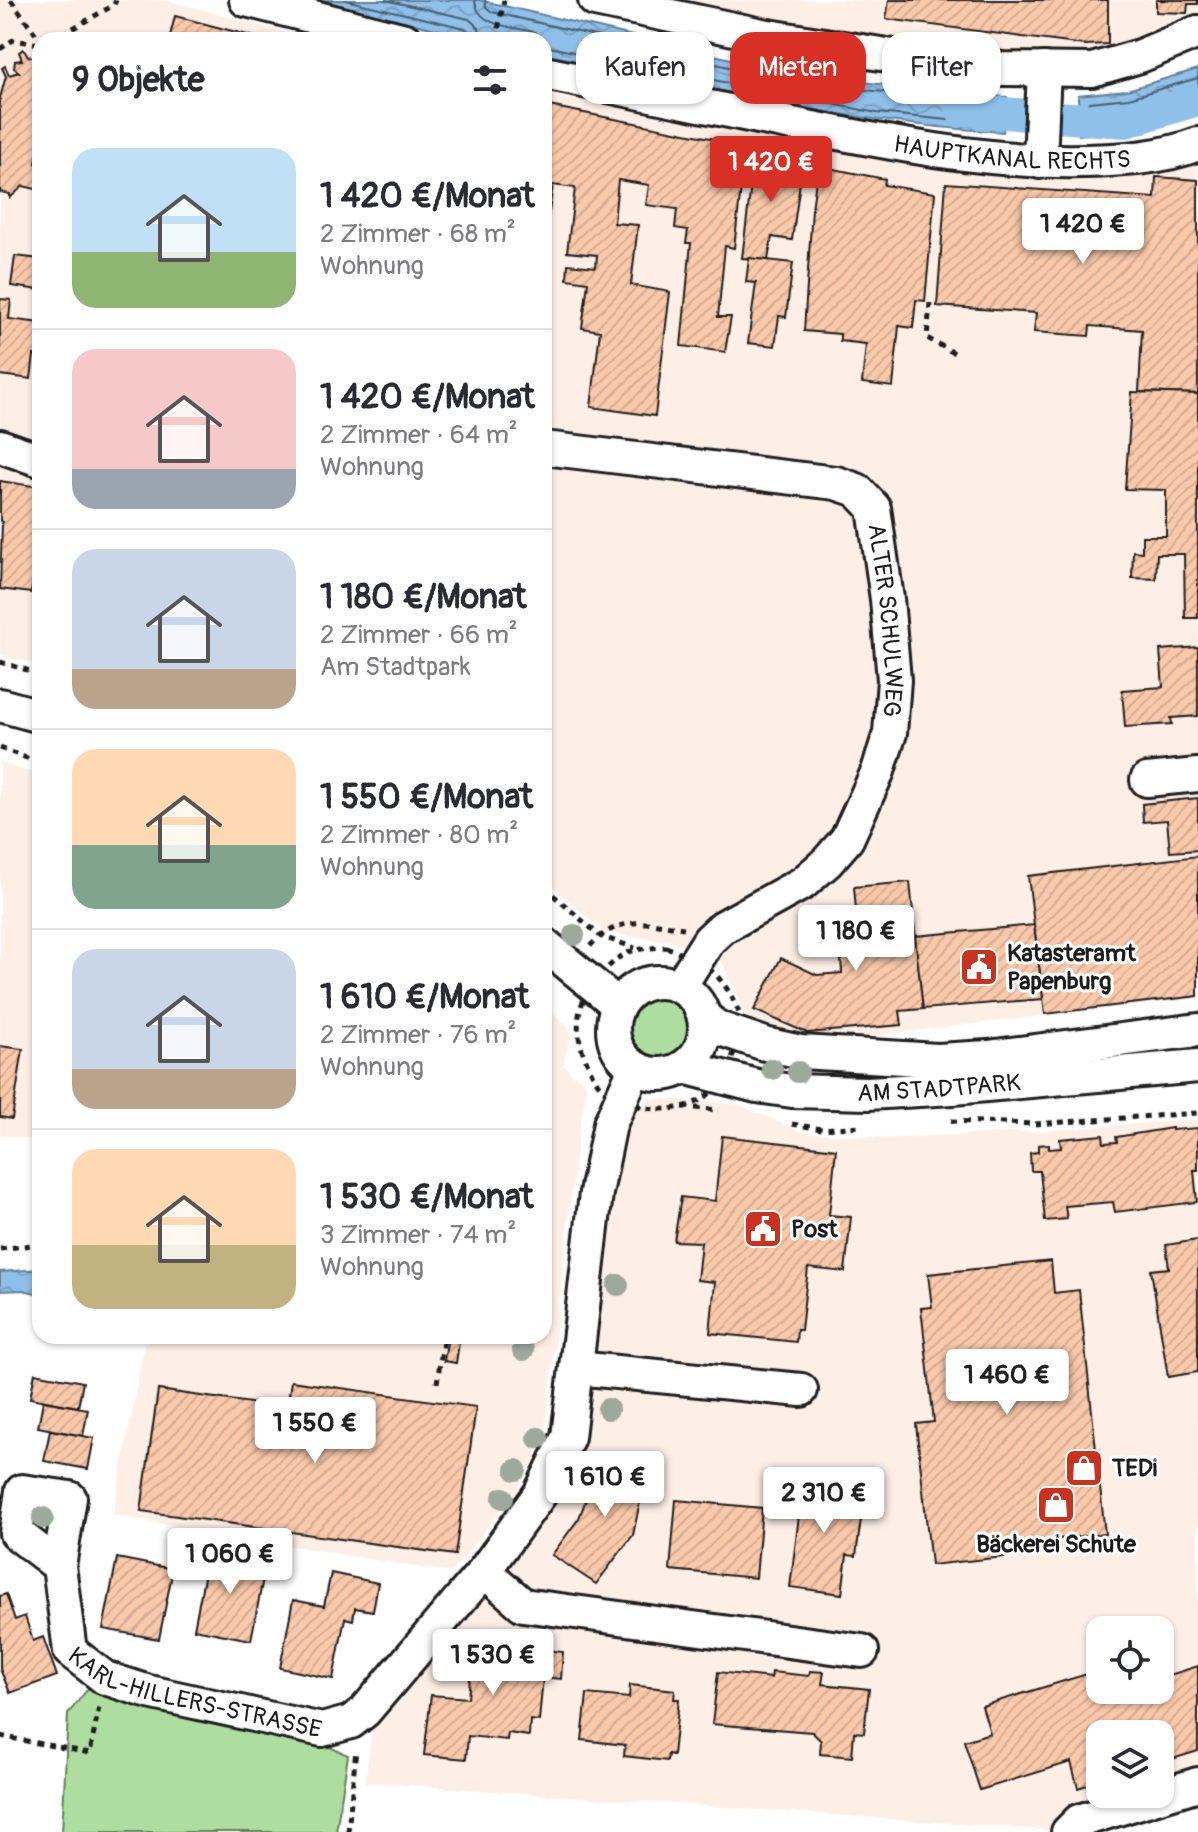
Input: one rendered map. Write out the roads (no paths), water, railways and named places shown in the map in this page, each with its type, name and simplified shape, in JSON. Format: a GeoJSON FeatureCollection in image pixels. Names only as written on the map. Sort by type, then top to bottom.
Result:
{"type":"FeatureCollection","features":[{"type":"Feature","properties":{"kind":"street"},"geometry":{"type":"LineString","coordinates":[[246,0],[373,32]]}},
{"type":"Feature","properties":{"kind":"street"},"geometry":{"type":"LineString","coordinates":[[595,0],[698,23],[918,60],[1044,77],[1092,70],[1140,56],[1198,32]]}},
{"type":"Feature","properties":{"kind":"street","name":"HAUPTKANAL RECHTS"},"geometry":{"type":"LineString","coordinates":[[552,75],[974,157],[1041,150],[1117,161],[1175,153],[1198,144]]}},
{"type":"Feature","properties":{"kind":"street"},"geometry":{"type":"LineString","coordinates":[[1041,150],[1044,77]]}},
{"type":"Feature","properties":{"kind":"street"},"geometry":{"type":"LineString","coordinates":[[0,446],[32,457]]}},
{"type":"Feature","properties":{"kind":"street","name":"ALTER SCHULWEG"},"geometry":{"type":"LineString","coordinates":[[552,449],[836,483],[857,490],[874,508],[887,599],[894,680],[890,733],[878,771],[847,839],[827,862],[803,883],[723,927],[709,940],[680,986]]}},
{"type":"Feature","properties":{"kind":"street"},"geometry":{"type":"LineString","coordinates":[[0,705],[32,714]]}},
{"type":"Feature","properties":{"kind":"street"},"geometry":{"type":"LineString","coordinates":[[1147,780],[1198,775]]}},
{"type":"Feature","properties":{"kind":"street"},"geometry":{"type":"LineString","coordinates":[[552,951],[618,1005]]}},
{"type":"Feature","properties":{"kind":"street"},"geometry":{"type":"LineString","coordinates":[[652,982],[680,986],[699,1005],[704,1017],[702,1045],[684,1067],[660,1075],[635,1068],[616,1047],[612,1033],[618,1005],[627,993],[652,982]]}},
{"type":"Feature","properties":{"kind":"street","name":"AM STADTPARK"},"geometry":{"type":"LineString","coordinates":[[704,1017],[718,1028],[801,1052],[938,1060],[988,1057],[1198,1030]]}},
{"type":"Feature","properties":{"kind":"street","name":"AM STADTPARK"},"geometry":{"type":"LineString","coordinates":[[684,1067],[792,1091],[868,1093],[1198,1066]]}},
{"type":"Feature","properties":{"kind":"street","name":"KARL-HILLERS-STRASSE"},"geometry":{"type":"LineString","coordinates":[[59,1566],[70,1651],[105,1678],[149,1692],[322,1730],[351,1722],[365,1711],[484,1571],[540,1494],[568,1437],[596,1193],[610,1124],[635,1068]]}},
{"type":"Feature","properties":{"kind":"street"},"geometry":{"type":"LineString","coordinates":[[576,1368],[801,1390]]}},
{"type":"Feature","properties":{"kind":"street"},"geometry":{"type":"LineString","coordinates":[[484,1571],[523,1605],[862,1651]]}},
{"type":"Feature","properties":{"kind":"street"},"geometry":{"type":"LineString","coordinates":[[1068,1832],[1079,1821],[1198,1784]]}},
{"type":"Feature","properties":{"kind":"water"},"geometry":{"type":"Polygon","coordinates":[[[313,0],[479,0],[616,32],[576,32],[576,61],[552,56],[552,32],[447,32],[313,0]]]}},
{"type":"Feature","properties":{"kind":"water"},"geometry":{"type":"Polygon","coordinates":[[[714,55],[730,59],[730,94],[715,91],[714,55]]]}},
{"type":"Feature","properties":{"kind":"water"},"geometry":{"type":"Polygon","coordinates":[[[1198,69],[1198,112],[1133,130],[1079,135],[1078,95],[1127,90],[1198,69]]]}},
{"type":"Feature","properties":{"kind":"water"},"geometry":{"type":"Polygon","coordinates":[[[866,82],[882,84],[882,104],[1001,104],[1001,97],[1007,97],[1003,132],[945,128],[784,104],[866,104],[866,82]]]}},
{"type":"Feature","properties":{"kind":"water"},"geometry":{"type":"Polygon","coordinates":[[[32,1270],[32,1292],[0,1291],[0,1272],[32,1270]]]}},
{"type":"Feature","properties":{"kind":"waterway"},"geometry":{"type":"LineString","coordinates":[[961,110],[1126,122],[1198,100]]}},
{"type":"Feature","properties":{"kind":"place","name":"Katasteramt Papenburg"},"geometry":{"type":"Point","coordinates":[979,967]}},
{"type":"Feature","properties":{"kind":"place","name":"Post"},"geometry":{"type":"Point","coordinates":[763,1229]}},
{"type":"Feature","properties":{"kind":"place","name":"TEDi"},"geometry":{"type":"Point","coordinates":[1084,1468]}},
{"type":"Feature","properties":{"kind":"place","name":"Bäckerei Schute"},"geometry":{"type":"Point","coordinates":[1056,1505]}}]}
